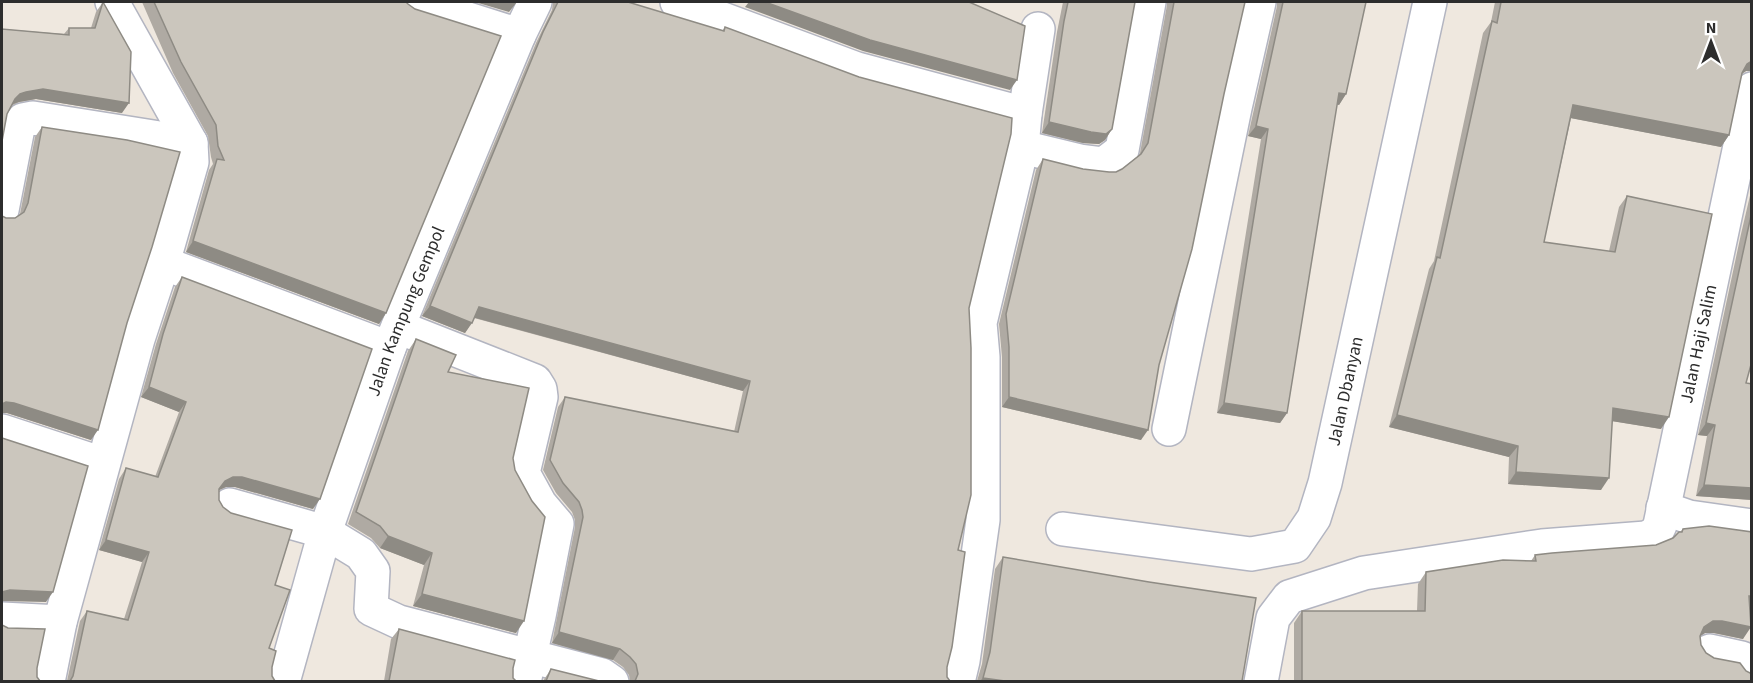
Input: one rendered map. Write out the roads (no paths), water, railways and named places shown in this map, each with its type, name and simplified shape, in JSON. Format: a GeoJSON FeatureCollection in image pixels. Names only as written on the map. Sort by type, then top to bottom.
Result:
{"type":"FeatureCollection","features":[{"type":"Feature","properties":{"kind":"street"},"geometry":{"type":"LineString","coordinates":[[48,681],[60,622],[103,464],[192,162],[191,144],[112,2]]}},
{"type":"Feature","properties":{"kind":"street"},"geometry":{"type":"LineString","coordinates":[[414,2],[519,35]]}},
{"type":"Feature","properties":{"kind":"street","name":"Jalan Kampung Gempol"},"geometry":{"type":"LineString","coordinates":[[283,681],[326,532],[393,337],[519,35],[535,2]]}},
{"type":"Feature","properties":{"kind":"street"},"geometry":{"type":"LineString","coordinates":[[677,2],[857,69],[1025,114]]}},
{"type":"Feature","properties":{"kind":"street"},"geometry":{"type":"LineString","coordinates":[[1022,147],[1080,161],[1104,164],[1122,150],[1149,2]]}},
{"type":"Feature","properties":{"kind":"street"},"geometry":{"type":"LineString","coordinates":[[1169,429],[1259,2]]}},
{"type":"Feature","properties":{"kind":"street","name":"Jalan Dbanyan"},"geometry":{"type":"LineString","coordinates":[[1063,529],[1251,554],[1295,546],[1314,518],[1325,483],[1430,2]]}},
{"type":"Feature","properties":{"kind":"street"},"geometry":{"type":"LineString","coordinates":[[958,681],[963,661],[983,520],[983,357],[980,323],[1022,147],[1038,29]]}},
{"type":"Feature","properties":{"kind":"street","name":"Jalan Haji Salim"},"geometry":{"type":"LineString","coordinates":[[1261,681],[1273,618],[1289,597],[1364,573],[1542,546],[1646,538],[1656,533],[1660,525],[1752,89]]}},
{"type":"Feature","properties":{"kind":"street"},"geometry":{"type":"LineString","coordinates":[[2,210],[18,128],[23,120],[33,118],[191,144]]}},
{"type":"Feature","properties":{"kind":"street"},"geometry":{"type":"LineString","coordinates":[[163,263],[535,381],[542,397],[523,473],[540,504],[557,524],[527,669]]}},
{"type":"Feature","properties":{"kind":"street"},"geometry":{"type":"LineString","coordinates":[[2,431],[103,464]]}},
{"type":"Feature","properties":{"kind":"street"},"geometry":{"type":"LineString","coordinates":[[230,505],[326,532],[361,554],[373,571],[371,609],[399,622],[527,669],[602,675],[612,681]]}},
{"type":"Feature","properties":{"kind":"street"},"geometry":{"type":"LineString","coordinates":[[1663,508],[1689,517],[1752,526]]}},
{"type":"Feature","properties":{"kind":"street"},"geometry":{"type":"LineString","coordinates":[[2,619],[60,622]]}},
{"type":"Feature","properties":{"kind":"street"},"geometry":{"type":"LineString","coordinates":[[1710,651],[1742,658],[1752,670]]}}]}
